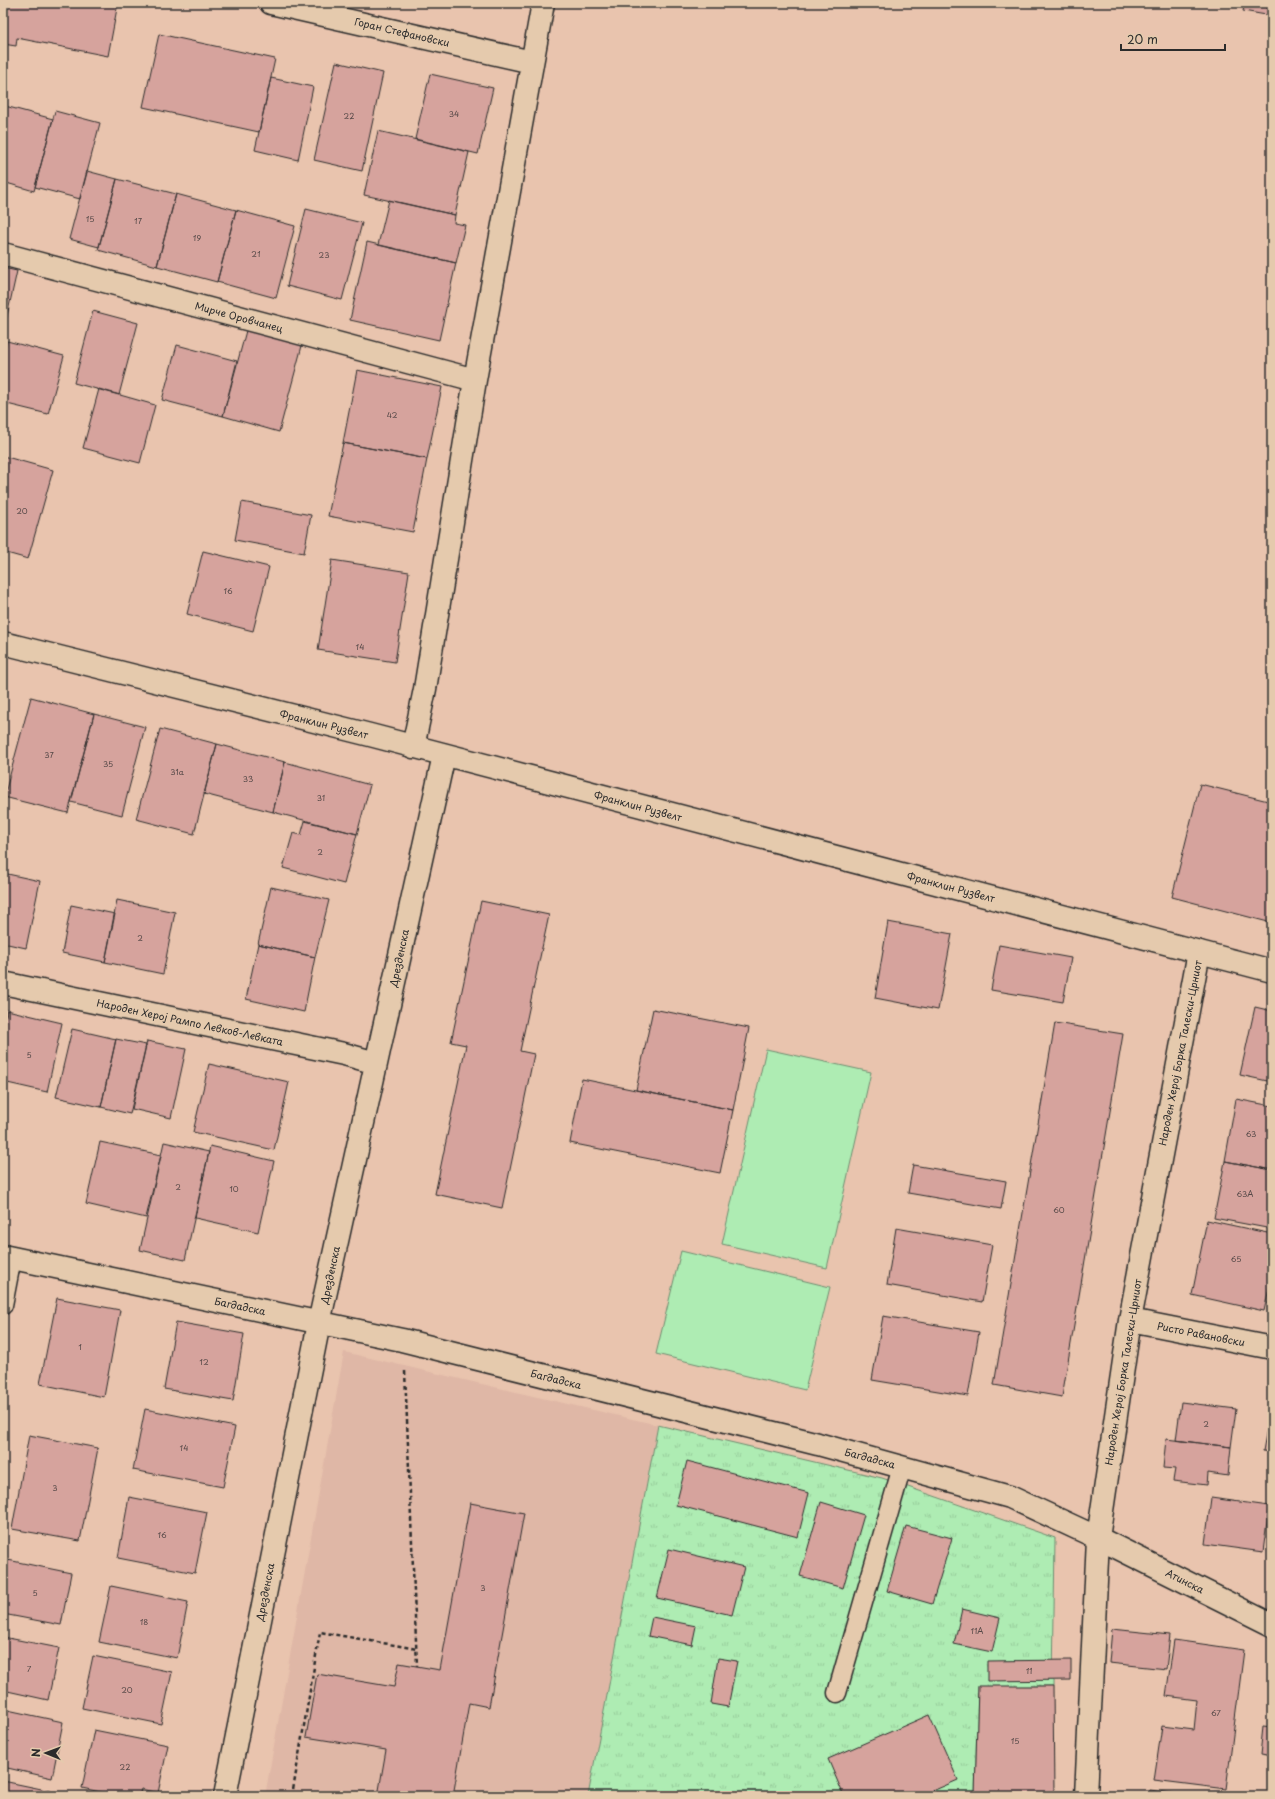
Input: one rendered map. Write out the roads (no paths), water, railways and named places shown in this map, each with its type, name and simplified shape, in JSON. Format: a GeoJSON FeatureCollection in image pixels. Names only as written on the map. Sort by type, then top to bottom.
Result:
{"type":"FeatureCollection","features":[{"type":"Feature","properties":{"kind":"street","name":"Горан Стефановски"},"geometry":{"type":"LineString","coordinates":[[271,3],[532,62]]}},
{"type":"Feature","properties":{"kind":"street"},"geometry":{"type":"LineString","coordinates":[[413,747],[425,688],[475,380],[543,3]]}},
{"type":"Feature","properties":{"kind":"street","name":"Мирче Оровчанец"},"geometry":{"type":"LineString","coordinates":[[3,254],[475,380]]}},
{"type":"Feature","properties":{"kind":"street","name":"Франклин Рузвелт"},"geometry":{"type":"LineString","coordinates":[[3,643],[444,755],[1272,971]]}},
{"type":"Feature","properties":{"kind":"street","name":"Дрезденска"},"geometry":{"type":"LineString","coordinates":[[225,1796],[319,1323],[444,755]]}},
{"type":"Feature","properties":{"kind":"street","name":"Народен Херој Борка Талески-Црниот"},"geometry":{"type":"LineString","coordinates":[[1086,1796],[1098,1538],[1130,1320],[1199,952]]}},
{"type":"Feature","properties":{"kind":"street","name":"Народен Херој Рампо Левков-Левката"},"geometry":{"type":"LineString","coordinates":[[3,982],[344,1054],[376,1063]]}},
{"type":"Feature","properties":{"kind":"street","name":"Багдадска"},"geometry":{"type":"LineString","coordinates":[[8,1257],[402,1340],[902,1467],[1010,1497],[1098,1538]]}},
{"type":"Feature","properties":{"kind":"street","name":"Ристо Равановски"},"geometry":{"type":"LineString","coordinates":[[1130,1320],[1272,1348]]}},
{"type":"Feature","properties":{"kind":"street","name":"Атинска"},"geometry":{"type":"LineString","coordinates":[[1098,1538],[1272,1625]]}},
{"type":"Feature","properties":{"kind":"lane"},"geometry":{"type":"LineString","coordinates":[[3,1305],[8,1257]]}},
{"type":"Feature","properties":{"kind":"lane"},"geometry":{"type":"LineString","coordinates":[[837,1693],[902,1467]]}}]}
